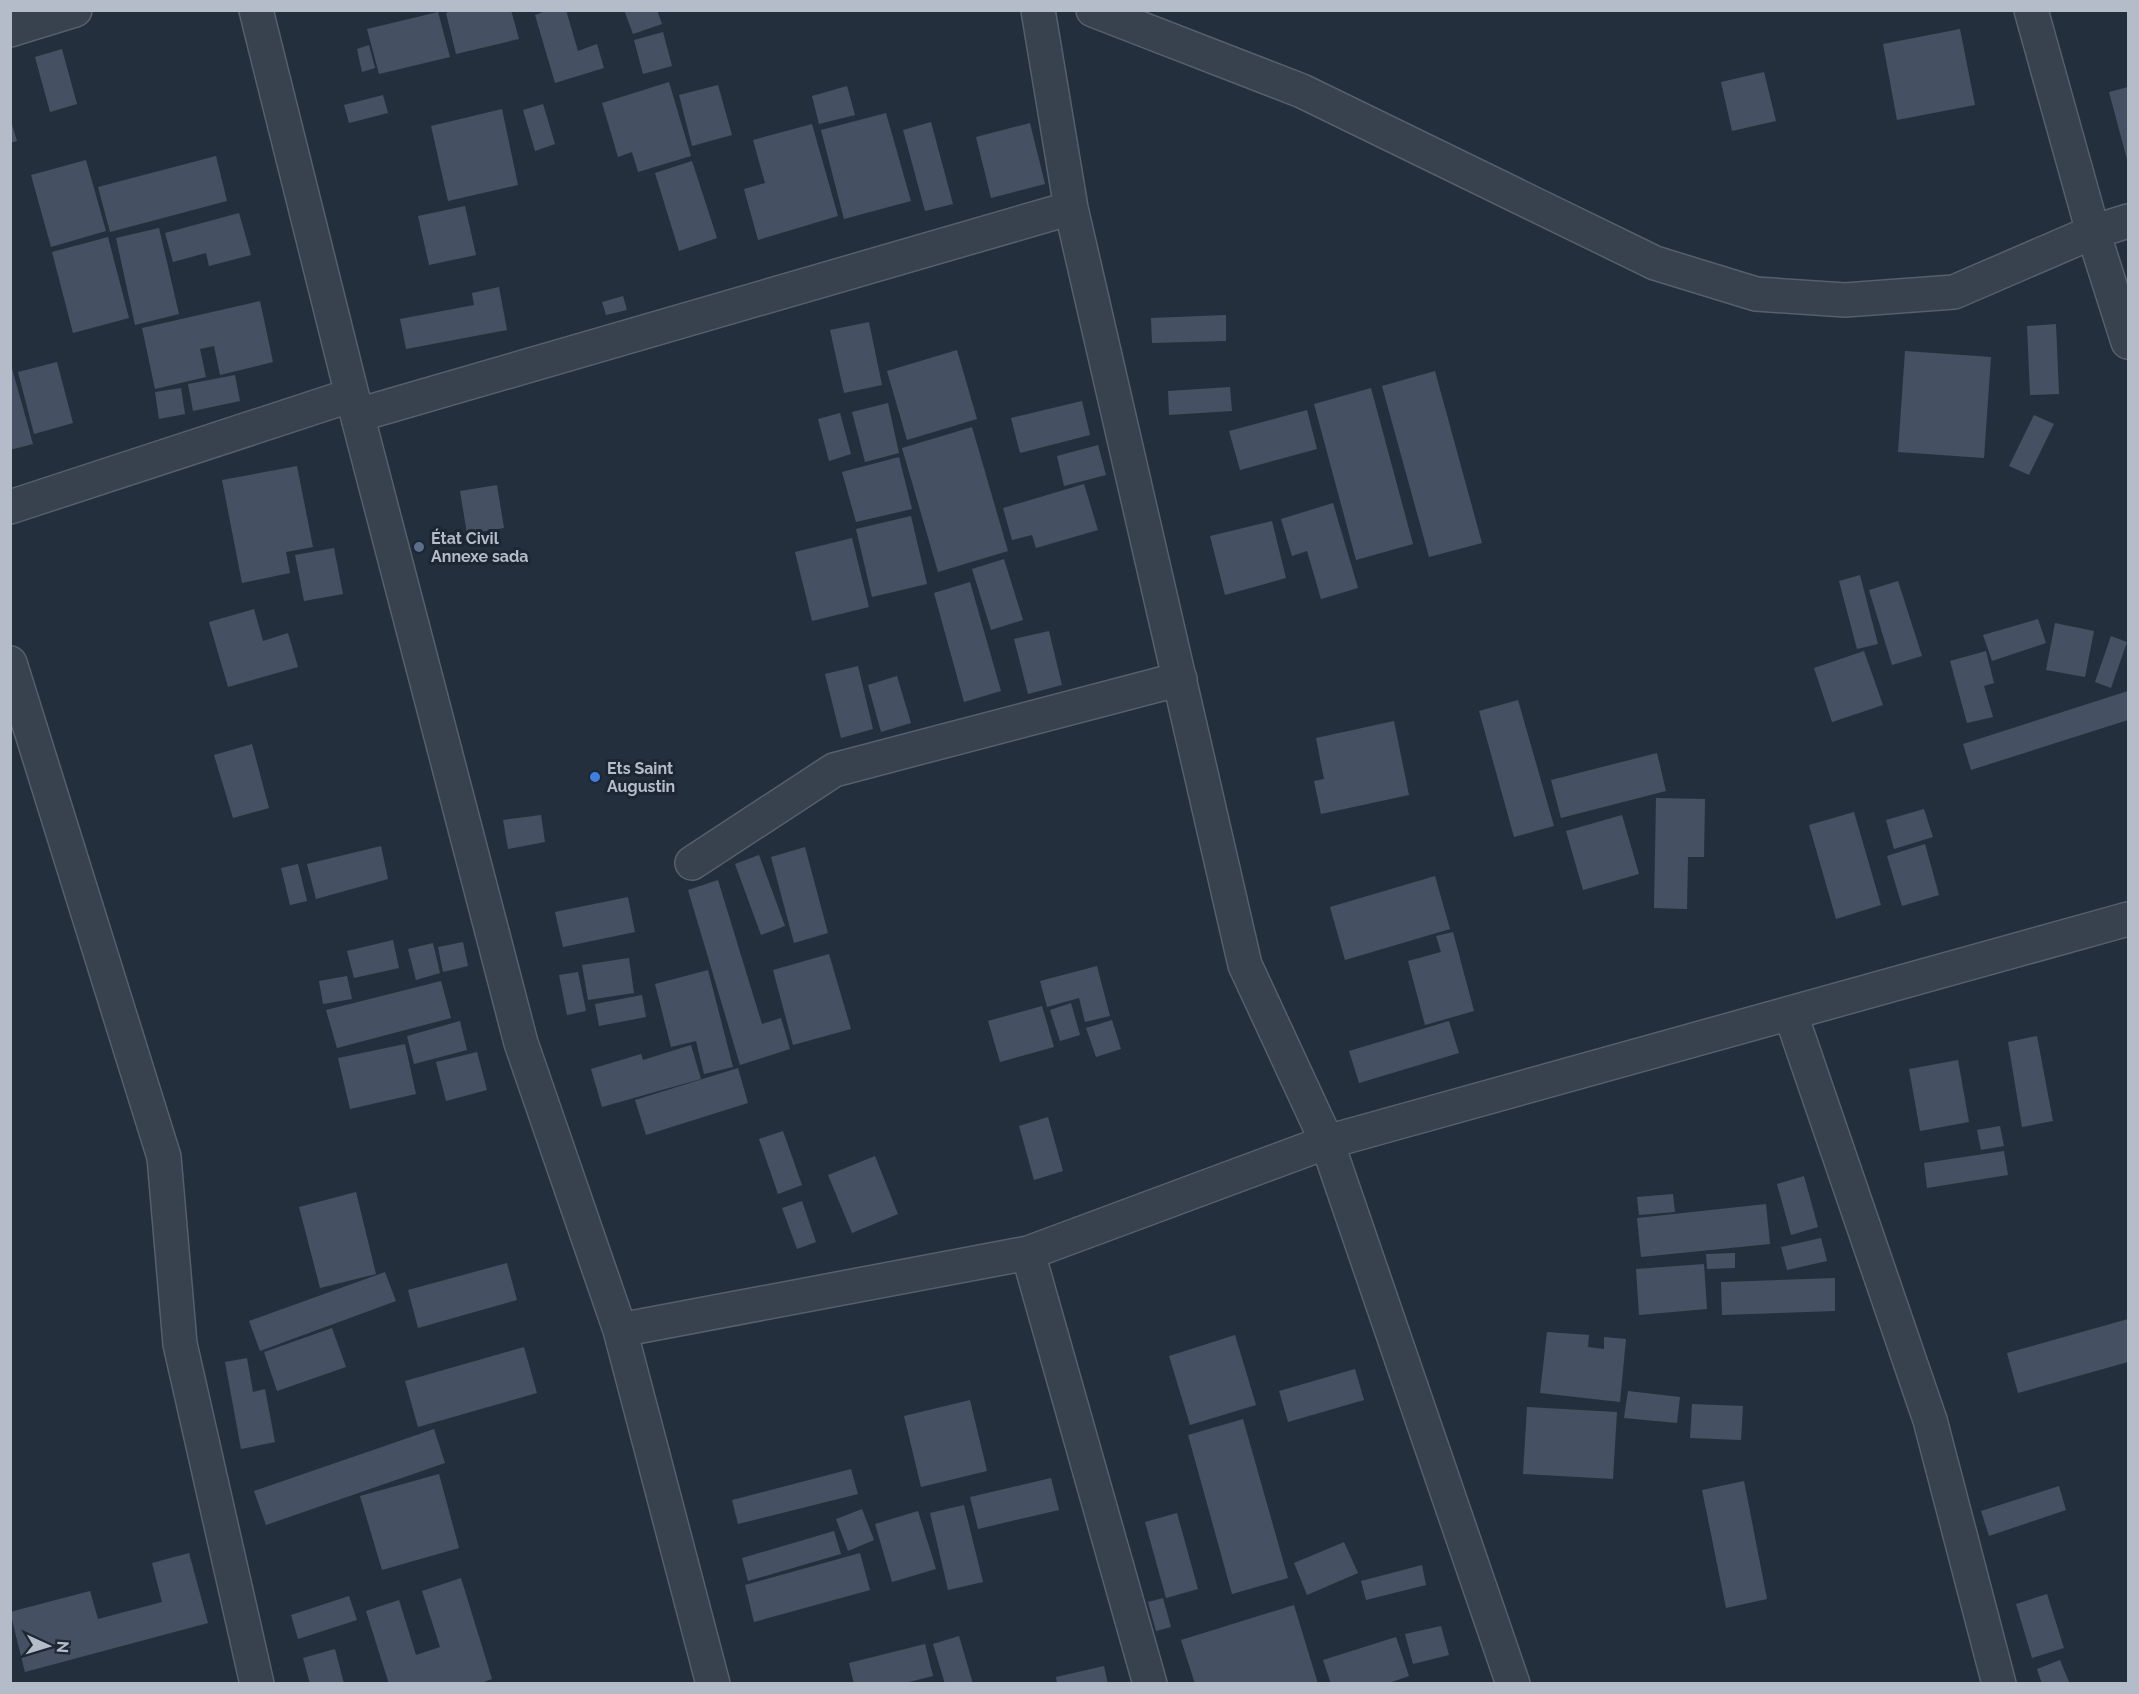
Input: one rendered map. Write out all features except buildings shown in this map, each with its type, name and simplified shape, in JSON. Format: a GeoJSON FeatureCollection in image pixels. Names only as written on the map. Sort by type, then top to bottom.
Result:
{"type":"FeatureCollection","features":[{"type":"Feature","properties":{"kind":"street"},"geometry":{"type":"LineString","coordinates":[[10,30],[75,10]]}},
{"type":"Feature","properties":{"kind":"street"},"geometry":{"type":"LineString","coordinates":[[256,10],[355,405],[521,1043],[620,1330],[713,1683]]}},
{"type":"Feature","properties":{"kind":"street"},"geometry":{"type":"LineString","coordinates":[[1038,10],[1071,208],[1245,965],[1327,1142],[1513,1683]]}},
{"type":"Feature","properties":{"kind":"street"},"geometry":{"type":"LineString","coordinates":[[1093,10],[1302,91],[1655,263],[1756,294],[1845,300],[1954,292],[2093,232],[2128,221]]}},
{"type":"Feature","properties":{"kind":"street"},"geometry":{"type":"LineString","coordinates":[[2031,10],[2093,232],[2128,342]]}},
{"type":"Feature","properties":{"kind":"street"},"geometry":{"type":"LineString","coordinates":[[10,507],[355,405],[1071,208]]}},
{"type":"Feature","properties":{"kind":"street"},"geometry":{"type":"LineString","coordinates":[[10,663],[164,1156],[180,1344],[241,1622],[257,1683]]}},
{"type":"Feature","properties":{"kind":"street"},"geometry":{"type":"LineString","coordinates":[[692,863],[834,770],[1180,679]]}},
{"type":"Feature","properties":{"kind":"street"},"geometry":{"type":"LineString","coordinates":[[620,1330],[1028,1253],[1327,1142],[2128,920]]}},
{"type":"Feature","properties":{"kind":"street"},"geometry":{"type":"LineString","coordinates":[[1791,1015],[1930,1420],[1999,1683]]}},
{"type":"Feature","properties":{"kind":"street"},"geometry":{"type":"LineString","coordinates":[[1028,1253],[1150,1683]]}},
{"type":"Feature","properties":{"kind":"place","name":"État Civil Annexe sada"},"geometry":{"type":"Point","coordinates":[419,547]}},
{"type":"Feature","properties":{"kind":"place","name":"Ets Saint Augustin"},"geometry":{"type":"Point","coordinates":[595,777]}}]}
